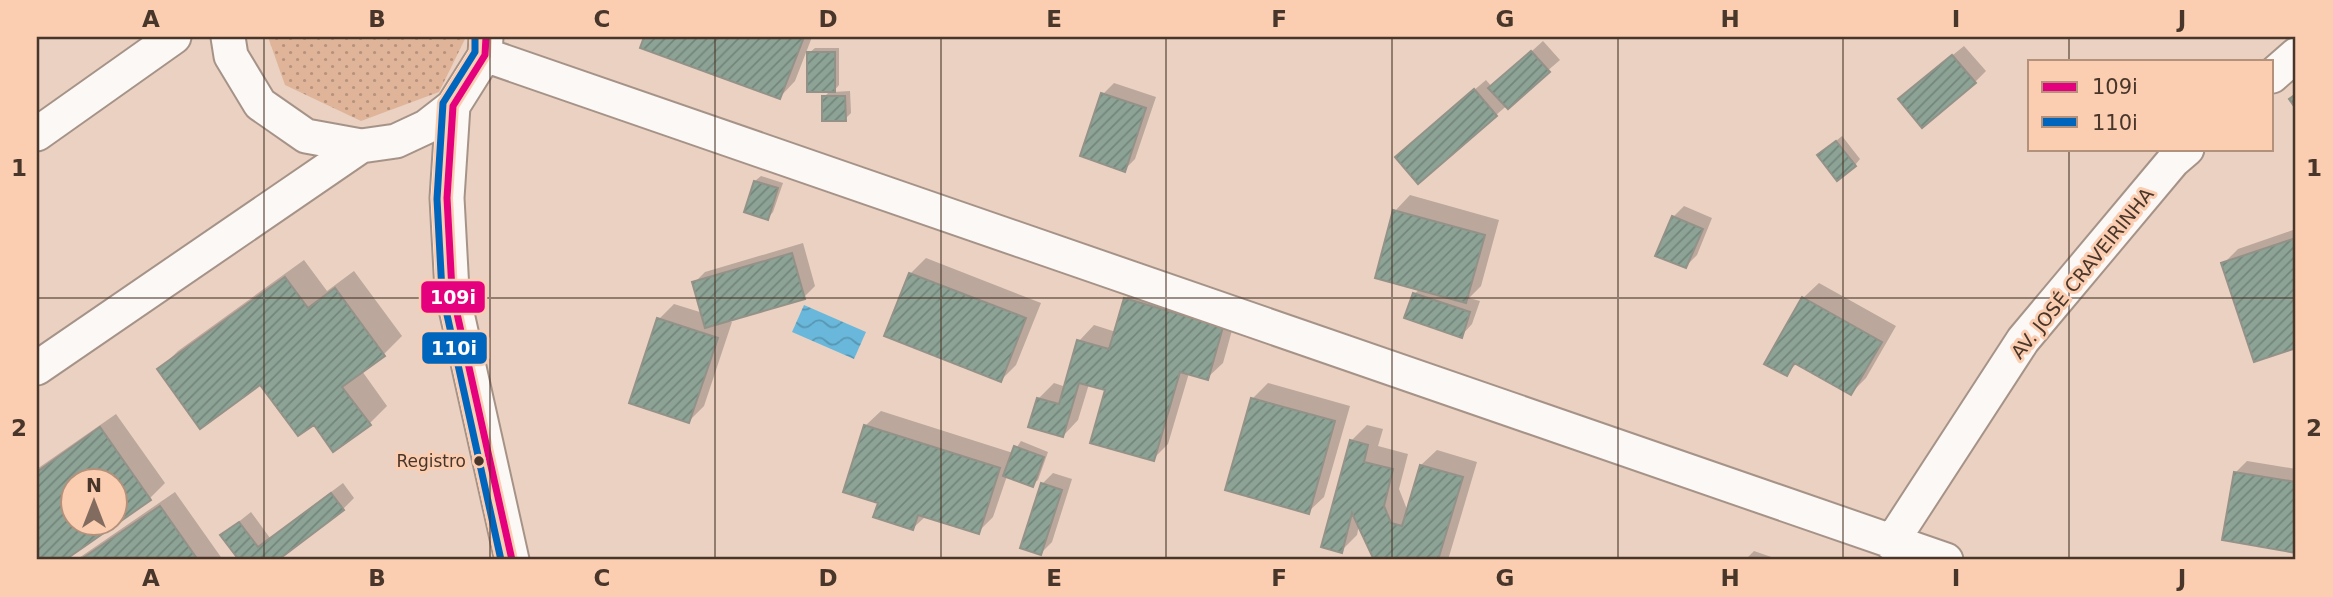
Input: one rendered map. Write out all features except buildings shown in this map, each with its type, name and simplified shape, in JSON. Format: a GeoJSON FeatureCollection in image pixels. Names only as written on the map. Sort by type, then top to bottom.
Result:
{"type":"FeatureCollection","features":[{"type":"Feature","properties":{"kind":"street"},"geometry":{"type":"LineString","coordinates":[[37,134],[174,37]]}},
{"type":"Feature","properties":{"kind":"street"},"geometry":{"type":"LineString","coordinates":[[228,37],[231,57],[261,104],[306,136],[362,146],[396,141],[426,127],[453,106],[485,46],[1891,543],[1946,560]]}},
{"type":"Feature","properties":{"kind":"street"},"geometry":{"type":"LineString","coordinates":[[2274,74],[2296,55]]}},
{"type":"Feature","properties":{"kind":"street"},"geometry":{"type":"LineString","coordinates":[[453,106],[447,198],[452,291],[512,560]]}},
{"type":"Feature","properties":{"kind":"street"},"geometry":{"type":"LineString","coordinates":[[37,368],[362,146]]}},
{"type":"Feature","properties":{"kind":"street","name":"AV. JOSÉ CRAVEIRINHA"},"geometry":{"type":"LineString","coordinates":[[1891,543],[2023,340],[2173,161],[2186,150]]}},
{"type":"Feature","properties":{"kind":"shaded area"},"geometry":{"type":"Polygon","coordinates":[[[268,37],[466,37],[439,92],[361,121],[285,85],[268,37]]]}},
{"type":"Feature","properties":{"kind":"water"},"geometry":{"type":"Polygon","coordinates":[[[804,305],[866,332],[854,359],[792,332],[804,305]]]}},
{"type":"Feature","properties":{"kind":"transit line","name":"110i"},"geometry":{"type":"LineString","coordinates":[[475,37],[475,52],[443,103],[437,199],[442,292],[501,560]]}},
{"type":"Feature","properties":{"kind":"transit line","name":"109i"},"geometry":{"type":"LineString","coordinates":[[486,37],[485,55],[453,106],[447,198],[452,291],[512,560]]}},
{"type":"Feature","properties":{"kind":"place","name":"Registro"},"geometry":{"type":"Point","coordinates":[479,461]}}]}
